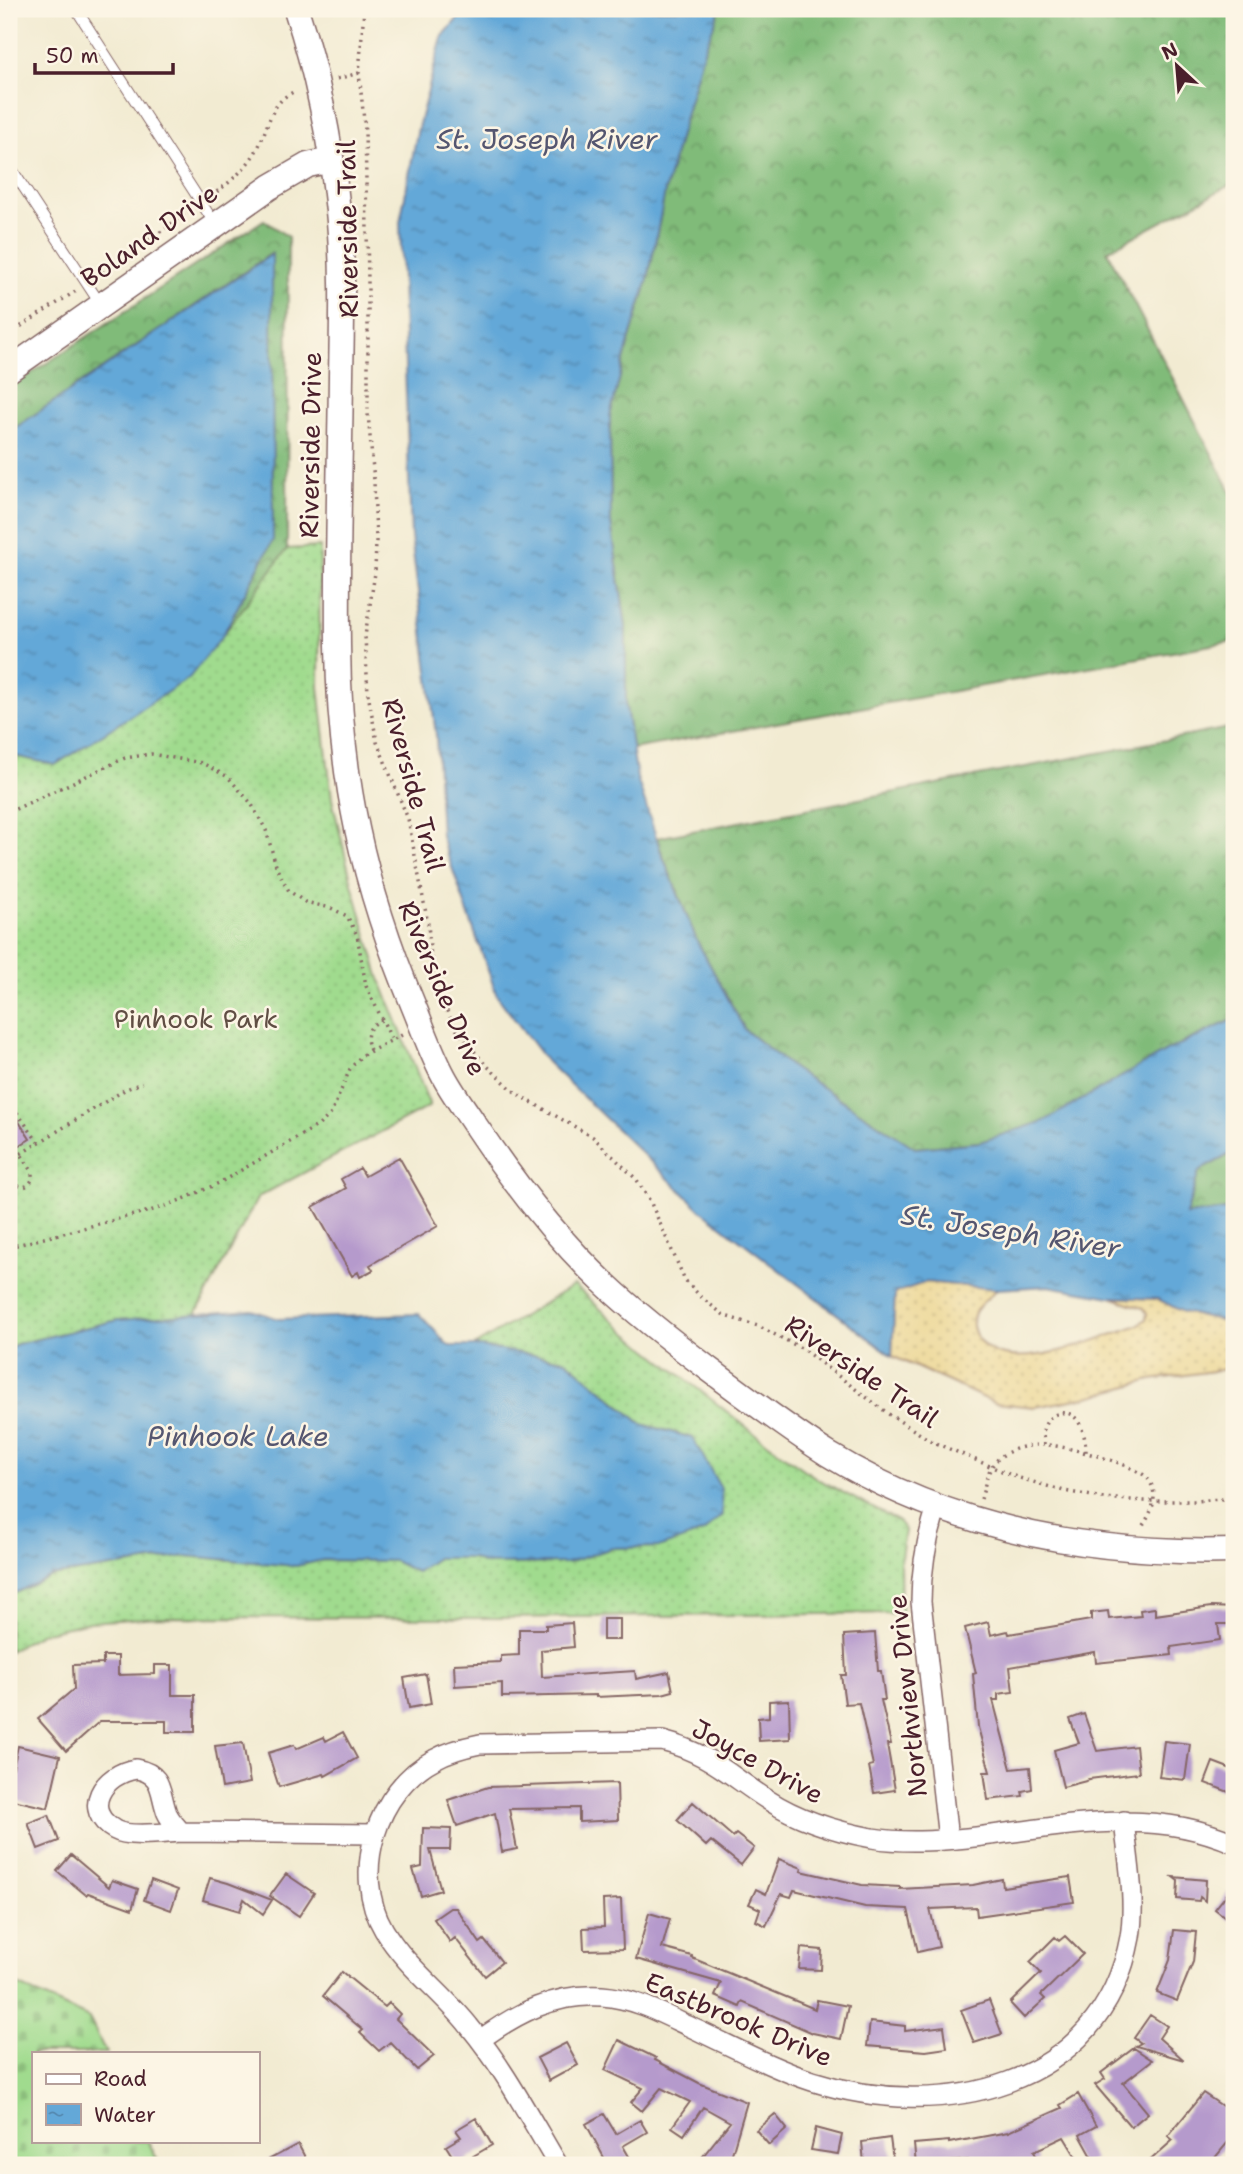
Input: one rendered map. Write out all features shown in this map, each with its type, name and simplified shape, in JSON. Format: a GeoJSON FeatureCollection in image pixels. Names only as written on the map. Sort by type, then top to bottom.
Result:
{"type":"FeatureCollection","features":[{"type":"Feature","properties":{"kind":"street","name":"Riverside Drive"},"geometry":{"type":"LineString","coordinates":[[296,9],[316,85],[338,210],[342,274],[338,645],[340,717],[350,799],[368,880],[392,955],[442,1075],[520,1187],[602,1282],[662,1335],[776,1420],[867,1476],[937,1507],[1022,1534],[1079,1544],[1159,1551],[1234,1551]]}},
{"type":"Feature","properties":{"kind":"street","name":"Boland Drive"},"geometry":{"type":"LineString","coordinates":[[9,370],[289,174],[308,165],[331,160]]}},
{"type":"Feature","properties":{"kind":"street","name":"Northview Drive"},"geometry":{"type":"LineString","coordinates":[[937,1507],[925,1543],[921,1602],[948,1839]]}},
{"type":"Feature","properties":{"kind":"street","name":"Joyce Drive"},"geometry":{"type":"LineString","coordinates":[[558,2165],[480,2040],[398,1951],[383,1928],[374,1906],[369,1882],[369,1857],[375,1834],[387,1807],[401,1787],[434,1759],[457,1749],[480,1744],[644,1740],[684,1746],[706,1756],[769,1801],[805,1820],[837,1831],[874,1838],[917,1842],[1124,1821],[1170,1823],[1210,1832],[1234,1843]]}},
{"type":"Feature","properties":{"kind":"street","name":"Eastbrook Drive"},"geometry":{"type":"LineString","coordinates":[[480,2040],[525,2011],[550,2001],[577,1996],[600,1996],[642,2004],[776,2067],[836,2088],[872,2094],[916,2096],[990,2089],[1019,2079],[1054,2060],[1079,2038],[1102,2007],[1124,1963],[1132,1908],[1124,1821]]}},
{"type":"Feature","properties":{"kind":"street"},"geometry":{"type":"LineString","coordinates":[[181,1832],[375,1834]]}},
{"type":"Feature","properties":{"kind":"lane"},"geometry":{"type":"LineString","coordinates":[[76,9],[215,225]]}},
{"type":"Feature","properties":{"kind":"lane"},"geometry":{"type":"LineString","coordinates":[[9,165],[101,305]]}},
{"type":"Feature","properties":{"kind":"path","name":"Riverside Trail"},"geometry":{"type":"LineString","coordinates":[[364,9],[359,73],[365,143],[368,414],[376,531],[375,573],[365,636],[368,694],[377,743],[408,819],[424,900],[432,969],[447,1012],[466,1043],[517,1094],[593,1137],[637,1180],[650,1201],[685,1280],[725,1316],[758,1326],[801,1348],[890,1415],[933,1442],[991,1468],[1064,1491],[1103,1498],[1195,1502],[1234,1498]]}},
{"type":"Feature","properties":{"kind":"path"},"geometry":{"type":"LineString","coordinates":[[327,82],[359,73]]}},
{"type":"Feature","properties":{"kind":"path"},"geometry":{"type":"LineString","coordinates":[[217,191],[242,172],[256,151],[274,107],[287,94],[307,87]]}},
{"type":"Feature","properties":{"kind":"path"},"geometry":{"type":"LineString","coordinates":[[102,273],[187,212]]}},
{"type":"Feature","properties":{"kind":"path"},"geometry":{"type":"LineString","coordinates":[[9,334],[72,294]]}},
{"type":"Feature","properties":{"kind":"path"},"geometry":{"type":"LineString","coordinates":[[9,812],[125,758],[151,754],[202,763],[228,777],[251,803],[266,830],[277,869],[289,891],[305,902],[331,908],[347,916],[357,935],[366,986],[392,1040]]}},
{"type":"Feature","properties":{"kind":"path"},"geometry":{"type":"LineString","coordinates":[[9,1247],[157,1209],[219,1183],[319,1125],[331,1114],[350,1069],[370,1050],[447,1012]]}},
{"type":"Feature","properties":{"kind":"path"},"geometry":{"type":"LineString","coordinates":[[370,1050],[366,1042],[367,1033],[373,1023],[382,1020]]}},
{"type":"Feature","properties":{"kind":"path"},"geometry":{"type":"LineString","coordinates":[[9,1161],[126,1089],[142,1083]]}},
{"type":"Feature","properties":{"kind":"path"},"geometry":{"type":"LineString","coordinates":[[9,1101],[38,1142]]}},
{"type":"Feature","properties":{"kind":"path"},"geometry":{"type":"LineString","coordinates":[[9,1175],[15,1184],[22,1187],[32,1180],[32,1171],[21,1154]]}},
{"type":"Feature","properties":{"kind":"path"},"geometry":{"type":"LineString","coordinates":[[1044,1445],[1044,1427],[1050,1418],[1058,1412],[1068,1413],[1077,1419],[1086,1442],[1086,1453]]}},
{"type":"Feature","properties":{"kind":"path"},"geometry":{"type":"LineString","coordinates":[[978,1509],[991,1468],[999,1458],[1014,1449],[1044,1445],[1086,1453],[1133,1468],[1147,1477],[1154,1490],[1155,1501],[1143,1527],[1139,1529]]}},
{"type":"Feature","properties":{"kind":"green space"},"geometry":{"type":"Polygon","coordinates":[[[720,9],[1234,9],[1234,183],[1107,251],[1234,497],[1234,641],[632,749],[626,707],[626,626],[611,523],[610,416],[648,279],[666,187],[684,120],[703,53],[720,9]]]}},
{"type":"Feature","properties":{"kind":"green space"},"geometry":{"type":"Polygon","coordinates":[[[264,220],[288,237],[287,549],[223,635],[273,540],[271,254],[9,432],[9,388],[264,220]]]}},
{"type":"Feature","properties":{"kind":"green space","name":"Pinhook Park"},"geometry":{"type":"Polygon","coordinates":[[[320,547],[319,687],[332,799],[352,884],[379,976],[430,1106],[258,1197],[195,1316],[118,1320],[9,1348],[9,757],[55,765],[188,678],[287,549],[320,547]]]}},
{"type":"Feature","properties":{"kind":"green space"},"geometry":{"type":"Polygon","coordinates":[[[1234,727],[1234,1019],[1168,1050],[1044,1122],[980,1142],[915,1148],[794,1069],[745,1030],[697,941],[656,838],[1234,727]]]}},
{"type":"Feature","properties":{"kind":"green space"},"geometry":{"type":"Polygon","coordinates":[[[1234,1152],[1234,1209],[1186,1216],[1199,1171],[1234,1152]]]}},
{"type":"Feature","properties":{"kind":"green space"},"geometry":{"type":"Polygon","coordinates":[[[574,1285],[627,1333],[763,1440],[819,1480],[898,1521],[905,1530],[900,1564],[901,1613],[495,1618],[158,1617],[89,1622],[42,1633],[9,1651],[9,1596],[51,1576],[186,1556],[296,1566],[323,1560],[394,1561],[416,1572],[437,1558],[472,1558],[484,1564],[567,1563],[612,1548],[661,1547],[693,1438],[642,1424],[566,1360],[474,1346],[574,1285]]]}},
{"type":"Feature","properties":{"kind":"green space"},"geometry":{"type":"Polygon","coordinates":[[[9,1981],[89,2018],[106,2052],[32,2052],[32,2142],[148,2142],[160,2165],[9,2165],[9,1981]]]}},
{"type":"Feature","properties":{"kind":"sand"},"geometry":{"type":"Polygon","coordinates":[[[926,1282],[997,1289],[978,1308],[973,1326],[987,1348],[1004,1355],[1026,1356],[1075,1347],[1136,1326],[1146,1319],[1147,1313],[1143,1308],[1111,1297],[1158,1299],[1183,1312],[1224,1321],[1234,1320],[1234,1368],[1151,1380],[1088,1397],[1035,1407],[995,1403],[892,1356],[895,1293],[926,1282]]]}},
{"type":"Feature","properties":{"kind":"water","name":"St. Joseph River"},"geometry":{"type":"Polygon","coordinates":[[[466,9],[720,9],[703,53],[684,120],[666,187],[648,279],[610,416],[611,523],[626,626],[626,707],[637,778],[661,852],[697,941],[745,1030],[794,1069],[915,1148],[980,1142],[1044,1121],[1168,1050],[1234,1019],[1234,1152],[1199,1171],[1186,1215],[1234,1209],[1234,1320],[1224,1321],[1183,1312],[1158,1299],[1111,1297],[1048,1286],[997,1289],[926,1282],[895,1293],[892,1356],[702,1211],[547,1062],[497,996],[441,836],[436,735],[411,536],[400,222],[418,128],[442,37],[466,9]]]}},
{"type":"Feature","properties":{"kind":"water"},"geometry":{"type":"Polygon","coordinates":[[[272,254],[273,540],[223,635],[189,678],[55,765],[9,757],[9,432],[272,254]]]}},
{"type":"Feature","properties":{"kind":"water","name":"Pinhook Lake"},"geometry":{"type":"Polygon","coordinates":[[[252,1310],[279,1319],[419,1314],[449,1346],[474,1346],[566,1360],[642,1424],[693,1438],[721,1489],[722,1515],[704,1532],[661,1547],[612,1548],[567,1563],[484,1564],[472,1558],[437,1558],[416,1572],[394,1561],[323,1560],[296,1566],[186,1556],[51,1576],[9,1596],[9,1348],[118,1320],[252,1310]]]}},
{"type":"Feature","properties":{"kind":"building"},"geometry":{"type":"Polygon","coordinates":[[[9,1106],[30,1139],[9,1152],[9,1106]]]}},
{"type":"Feature","properties":{"kind":"building"},"geometry":{"type":"Polygon","coordinates":[[[399,1157],[438,1226],[370,1265],[373,1270],[360,1277],[358,1272],[352,1276],[313,1207],[346,1188],[341,1179],[360,1168],[365,1176],[399,1157]]]}},
{"type":"Feature","properties":{"kind":"building"},"geometry":{"type":"Polygon","coordinates":[[[1211,1607],[1234,1608],[1234,1624],[1218,1624],[1220,1640],[1171,1647],[1172,1655],[1096,1663],[1095,1652],[1010,1667],[1013,1692],[998,1694],[998,1700],[993,1700],[1011,1769],[1030,1767],[1032,1789],[1022,1791],[1023,1796],[988,1800],[984,1772],[990,1772],[978,1727],[973,1674],[976,1673],[965,1628],[988,1622],[991,1635],[1008,1631],[1009,1634],[1091,1620],[1091,1613],[1108,1611],[1109,1619],[1141,1616],[1140,1610],[1155,1608],[1155,1615],[1211,1607]]]}},
{"type":"Feature","properties":{"kind":"building"},"geometry":{"type":"Polygon","coordinates":[[[603,1619],[620,1619],[620,1640],[603,1640],[603,1619]]]}},
{"type":"Feature","properties":{"kind":"building"},"geometry":{"type":"Polygon","coordinates":[[[572,1623],[574,1647],[541,1650],[542,1677],[635,1671],[636,1679],[669,1672],[673,1691],[662,1694],[596,1697],[502,1697],[502,1683],[455,1686],[454,1664],[501,1662],[501,1656],[519,1655],[519,1629],[546,1629],[546,1625],[572,1623]]]}},
{"type":"Feature","properties":{"kind":"building"},"geometry":{"type":"Polygon","coordinates":[[[875,1633],[878,1671],[881,1671],[885,1700],[881,1700],[891,1744],[887,1744],[895,1790],[874,1793],[869,1766],[873,1765],[859,1703],[845,1704],[841,1675],[846,1675],[844,1635],[875,1633]]]}},
{"type":"Feature","properties":{"kind":"building"},"geometry":{"type":"Polygon","coordinates":[[[103,1656],[118,1656],[118,1675],[155,1674],[155,1665],[172,1665],[172,1695],[195,1695],[195,1732],[166,1732],[166,1721],[100,1721],[66,1751],[38,1719],[74,1689],[73,1665],[103,1664],[103,1656]]]}},
{"type":"Feature","properties":{"kind":"building"},"geometry":{"type":"Polygon","coordinates":[[[426,1674],[431,1704],[409,1708],[404,1678],[426,1674]]]}},
{"type":"Feature","properties":{"kind":"building"},"geometry":{"type":"Polygon","coordinates":[[[789,1700],[790,1739],[759,1741],[758,1718],[769,1717],[769,1701],[789,1700]]]}},
{"type":"Feature","properties":{"kind":"building"},"geometry":{"type":"Polygon","coordinates":[[[1084,1714],[1097,1751],[1136,1746],[1139,1773],[1089,1779],[1063,1787],[1054,1750],[1079,1743],[1070,1719],[1084,1714]]]}},
{"type":"Feature","properties":{"kind":"building"},"geometry":{"type":"Polygon","coordinates":[[[343,1732],[357,1758],[325,1776],[324,1774],[279,1787],[268,1753],[294,1745],[296,1749],[324,1737],[326,1741],[343,1732]]]}},
{"type":"Feature","properties":{"kind":"building"},"geometry":{"type":"Polygon","coordinates":[[[1164,1741],[1190,1744],[1185,1780],[1159,1777],[1164,1741]]]}},
{"type":"Feature","properties":{"kind":"building"},"geometry":{"type":"Polygon","coordinates":[[[243,1743],[250,1783],[222,1788],[215,1746],[243,1743]]]}},
{"type":"Feature","properties":{"kind":"building"},"geometry":{"type":"Polygon","coordinates":[[[18,1746],[60,1756],[48,1808],[9,1799],[9,1767],[13,1768],[18,1746]]]}},
{"type":"Feature","properties":{"kind":"building"},"geometry":{"type":"Polygon","coordinates":[[[1213,1762],[1234,1770],[1234,1794],[1205,1783],[1213,1762]]]}},
{"type":"Feature","properties":{"kind":"building"},"geometry":{"type":"Polygon","coordinates":[[[617,1783],[618,1820],[579,1822],[579,1808],[509,1809],[517,1849],[502,1852],[495,1813],[457,1826],[448,1800],[488,1787],[617,1783]]]}},
{"type":"Feature","properties":{"kind":"building"},"geometry":{"type":"Polygon","coordinates":[[[693,1802],[733,1837],[736,1834],[754,1848],[741,1865],[711,1841],[706,1846],[677,1820],[693,1802]]]}},
{"type":"Feature","properties":{"kind":"building"},"geometry":{"type":"Polygon","coordinates":[[[49,1815],[59,1841],[38,1849],[28,1823],[49,1815]]]}},
{"type":"Feature","properties":{"kind":"building"},"geometry":{"type":"Polygon","coordinates":[[[423,1828],[451,1829],[450,1850],[430,1850],[441,1890],[421,1896],[413,1869],[422,1867],[423,1828]]]}},
{"type":"Feature","properties":{"kind":"building"},"geometry":{"type":"Polygon","coordinates":[[[71,1855],[109,1887],[112,1880],[138,1889],[132,1909],[88,1893],[86,1895],[57,1871],[71,1855]]]}},
{"type":"Feature","properties":{"kind":"building"},"geometry":{"type":"Polygon","coordinates":[[[779,1859],[802,1868],[801,1871],[862,1885],[900,1889],[973,1885],[1002,1879],[1003,1887],[1070,1877],[1074,1902],[977,1916],[976,1907],[930,1909],[939,1947],[918,1952],[908,1909],[865,1907],[794,1890],[791,1897],[781,1894],[766,1926],[756,1921],[760,1909],[749,1904],[756,1889],[766,1894],[779,1859]]]}},
{"type":"Feature","properties":{"kind":"building"},"geometry":{"type":"Polygon","coordinates":[[[286,1874],[314,1893],[299,1916],[270,1896],[286,1874]]]}},
{"type":"Feature","properties":{"kind":"building"},"geometry":{"type":"Polygon","coordinates":[[[1173,1877],[1206,1880],[1205,1901],[1200,1897],[1199,1901],[1177,1899],[1178,1881],[1173,1877]]]}},
{"type":"Feature","properties":{"kind":"building"},"geometry":{"type":"Polygon","coordinates":[[[210,1878],[272,1900],[263,1914],[244,1899],[240,1911],[203,1900],[210,1878]]]}},
{"type":"Feature","properties":{"kind":"building"},"geometry":{"type":"Polygon","coordinates":[[[151,1880],[178,1890],[171,1910],[144,1900],[151,1880]]]}},
{"type":"Feature","properties":{"kind":"building"},"geometry":{"type":"Polygon","coordinates":[[[1234,1885],[1234,1924],[1215,1909],[1234,1885]]]}},
{"type":"Feature","properties":{"kind":"building"},"geometry":{"type":"Polygon","coordinates":[[[621,1899],[623,1949],[584,1950],[583,1928],[604,1927],[603,1900],[621,1899]]]}},
{"type":"Feature","properties":{"kind":"building"},"geometry":{"type":"Polygon","coordinates":[[[450,1908],[456,1908],[480,1943],[484,1940],[502,1962],[485,1976],[455,1938],[450,1942],[434,1919],[450,1908]]]}},
{"type":"Feature","properties":{"kind":"building"},"geometry":{"type":"Polygon","coordinates":[[[649,1913],[670,1919],[662,1948],[692,1956],[815,2009],[817,2000],[848,2006],[841,2039],[813,2033],[742,2002],[740,2007],[715,1996],[721,1983],[636,1959],[649,1913]]]}},
{"type":"Feature","properties":{"kind":"building"},"geometry":{"type":"Polygon","coordinates":[[[1174,1930],[1196,1932],[1193,1962],[1177,2001],[1157,1993],[1170,1960],[1174,1930]]]}},
{"type":"Feature","properties":{"kind":"building"},"geometry":{"type":"Polygon","coordinates":[[[1065,1936],[1083,1954],[1041,1995],[1045,1999],[1024,2018],[1010,2003],[1041,1973],[1030,1962],[1055,1937],[1059,1941],[1065,1936]]]}},
{"type":"Feature","properties":{"kind":"building"},"geometry":{"type":"Polygon","coordinates":[[[801,1948],[822,1950],[821,1970],[799,1969],[801,1948]]]}},
{"type":"Feature","properties":{"kind":"building"},"geometry":{"type":"Polygon","coordinates":[[[342,1972],[385,2007],[389,2003],[400,2014],[396,2019],[434,2056],[417,2070],[390,2042],[379,2051],[360,2033],[363,2030],[323,1996],[342,1972]]]}},
{"type":"Feature","properties":{"kind":"building"},"geometry":{"type":"Polygon","coordinates":[[[989,2000],[1002,2034],[974,2043],[961,2010],[989,2000]]]}},
{"type":"Feature","properties":{"kind":"building"},"geometry":{"type":"Polygon","coordinates":[[[1150,2015],[1167,2026],[1159,2038],[1184,2060],[1136,2046],[1141,2043],[1134,2038],[1150,2015]]]}},
{"type":"Feature","properties":{"kind":"building"},"geometry":{"type":"Polygon","coordinates":[[[870,2022],[905,2026],[905,2031],[944,2026],[947,2048],[926,2051],[867,2046],[870,2022]]]}},
{"type":"Feature","properties":{"kind":"building"},"geometry":{"type":"Polygon","coordinates":[[[619,2040],[699,2083],[747,2102],[731,2157],[724,2165],[696,2165],[730,2122],[703,2107],[684,2135],[672,2127],[690,2102],[661,2088],[642,2111],[631,2102],[643,2088],[605,2070],[619,2040]]]}},
{"type":"Feature","properties":{"kind":"building"},"geometry":{"type":"Polygon","coordinates":[[[566,2043],[578,2065],[549,2081],[537,2058],[566,2043]]]}},
{"type":"Feature","properties":{"kind":"building"},"geometry":{"type":"Polygon","coordinates":[[[1134,2048],[1152,2060],[1123,2083],[1148,2113],[1131,2127],[1095,2085],[1105,2079],[1101,2073],[1134,2048]]]}},
{"type":"Feature","properties":{"kind":"building"},"geometry":{"type":"Polygon","coordinates":[[[1203,2093],[1234,2114],[1234,2135],[1209,2165],[1145,2165],[1173,2140],[1168,2136],[1203,2093]]]}},
{"type":"Feature","properties":{"kind":"building"},"geometry":{"type":"Polygon","coordinates":[[[1078,2094],[1096,2126],[1080,2135],[1094,2160],[1085,2165],[1081,2165],[1064,2137],[1034,2151],[1038,2161],[1027,2165],[969,2165],[968,2160],[916,2165],[914,2144],[949,2143],[1008,2132],[1062,2108],[1060,2105],[1078,2094]]]}},
{"type":"Feature","properties":{"kind":"building"},"geometry":{"type":"Polygon","coordinates":[[[604,2114],[616,2134],[640,2120],[647,2132],[623,2146],[634,2165],[608,2165],[586,2124],[604,2114]]]}},
{"type":"Feature","properties":{"kind":"building"},"geometry":{"type":"Polygon","coordinates":[[[775,2114],[787,2129],[769,2145],[756,2130],[775,2114]]]}},
{"type":"Feature","properties":{"kind":"building"},"geometry":{"type":"Polygon","coordinates":[[[476,2118],[492,2145],[458,2165],[446,2146],[461,2137],[456,2130],[476,2118]]]}},
{"type":"Feature","properties":{"kind":"building"},"geometry":{"type":"Polygon","coordinates":[[[816,2128],[842,2135],[838,2154],[811,2150],[816,2128]]]}},
{"type":"Feature","properties":{"kind":"building"},"geometry":{"type":"Polygon","coordinates":[[[890,2138],[893,2160],[864,2163],[862,2142],[890,2138]]]}},
{"type":"Feature","properties":{"kind":"building"},"geometry":{"type":"Polygon","coordinates":[[[298,2144],[309,2165],[259,2165],[298,2144]]]}}]}
